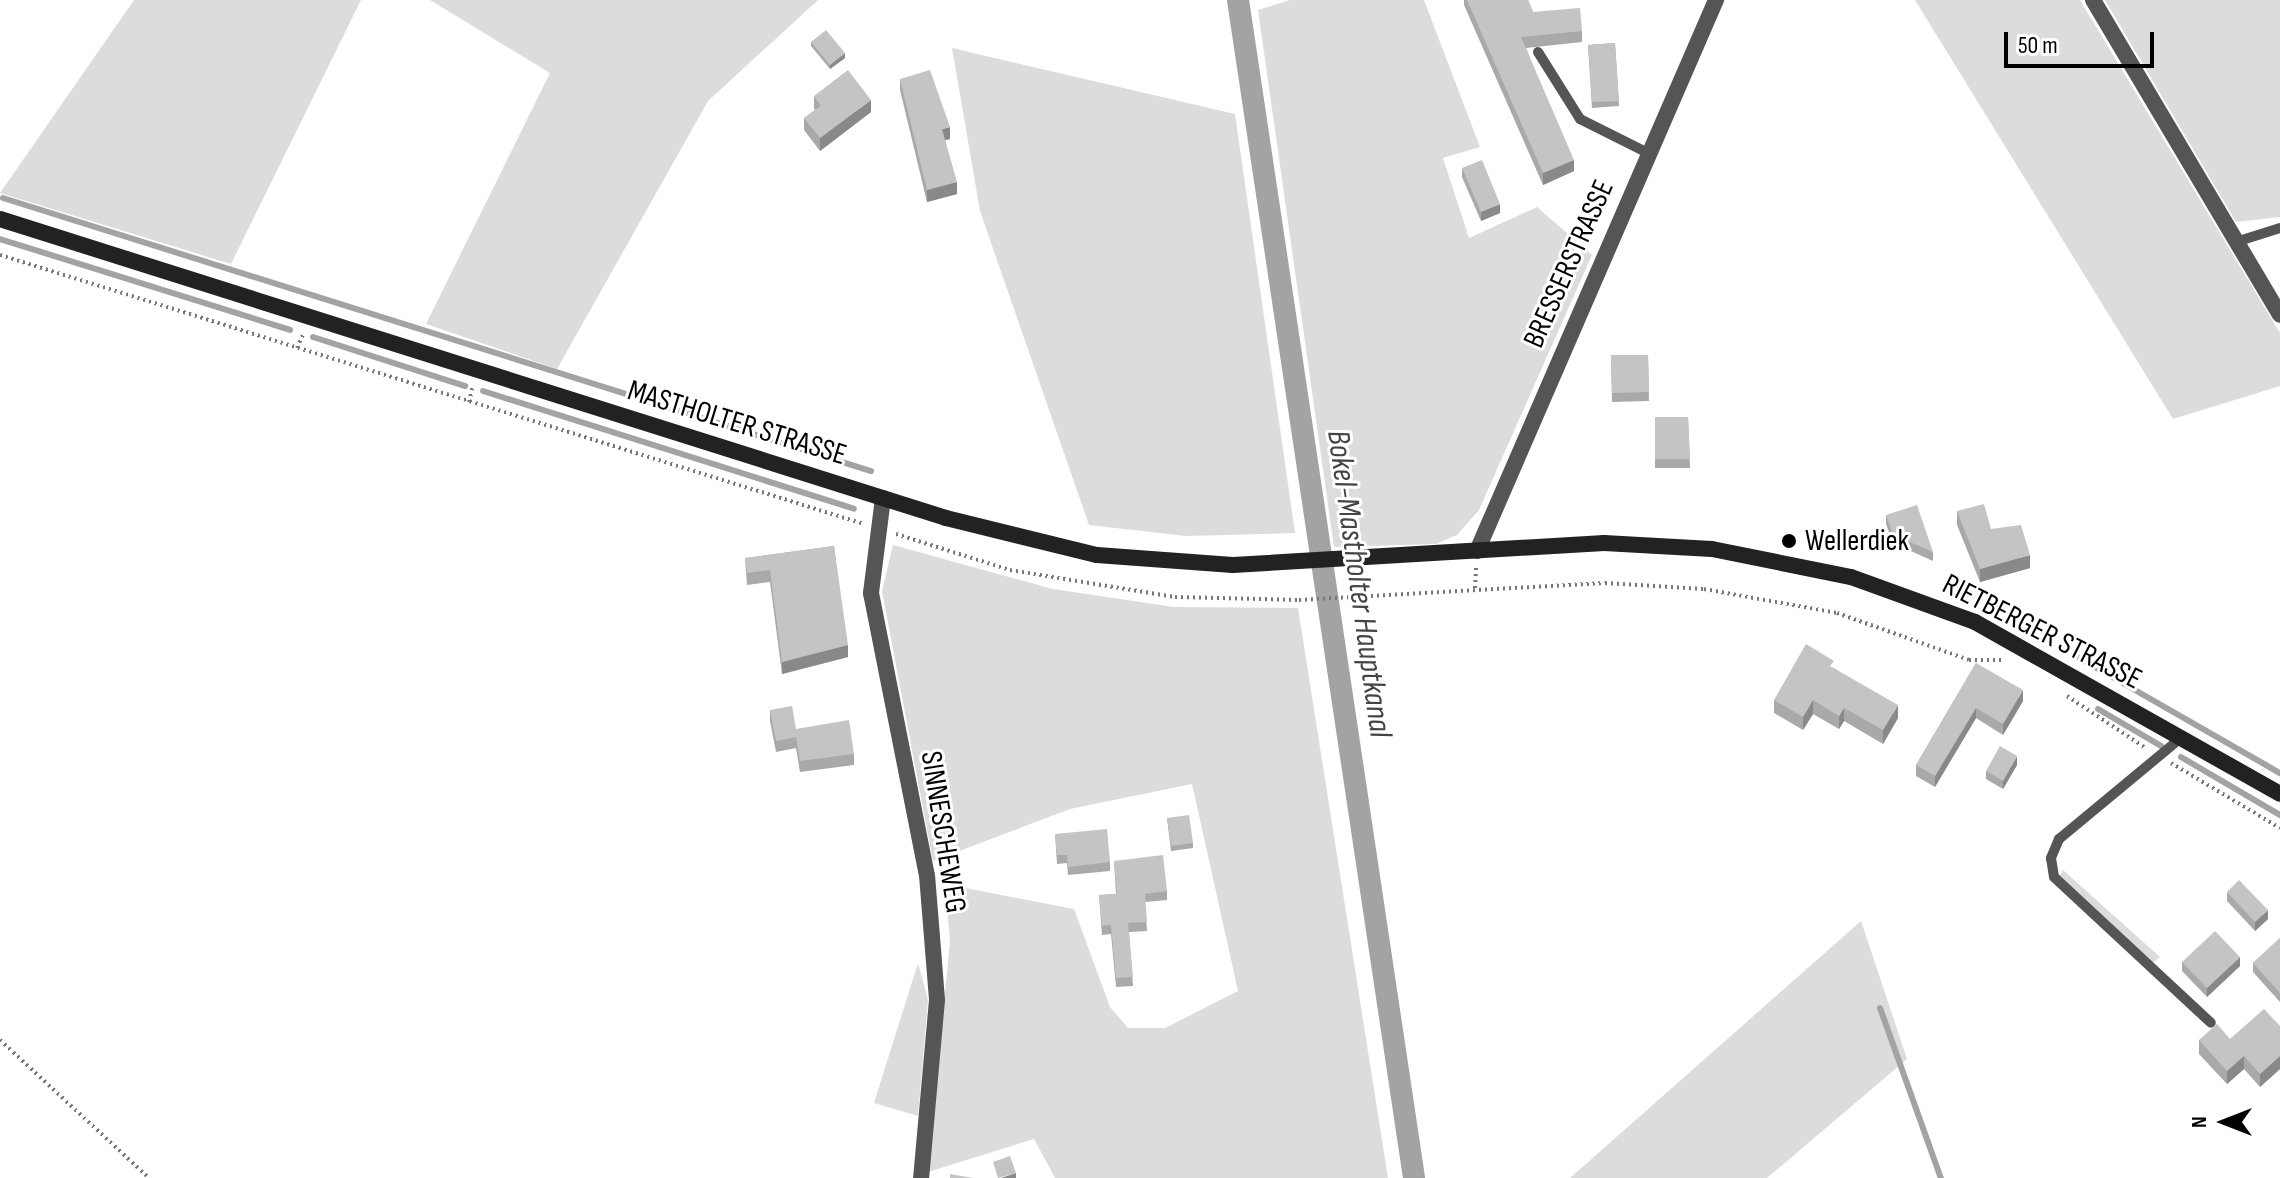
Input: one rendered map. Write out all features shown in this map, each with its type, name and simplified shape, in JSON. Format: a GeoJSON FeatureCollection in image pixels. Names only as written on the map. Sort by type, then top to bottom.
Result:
{"type":"FeatureCollection","features":[{"type":"Feature","properties":{"kind":"main road","name":"MASTHOLTER STRASSE"},"geometry":{"type":"LineString","coordinates":[[0,219],[883,498],[1097,555],[1287,563],[1477,551]]}},
{"type":"Feature","properties":{"kind":"main road","name":"RIETBERGER STRASSE"},"geometry":{"type":"LineString","coordinates":[[1477,551],[1604,543],[1712,549],[1851,577],[1975,622],[2280,794]]}},
{"type":"Feature","properties":{"kind":"street","name":"BRESSERSTRASSE"},"geometry":{"type":"LineString","coordinates":[[1477,551],[1716,0]]}},
{"type":"Feature","properties":{"kind":"street"},"geometry":{"type":"LineString","coordinates":[[2093,0],[2239,241],[2280,315]]}},
{"type":"Feature","properties":{"kind":"street","name":"SINNESCHEWEG"},"geometry":{"type":"LineString","coordinates":[[883,498],[871,593],[927,875],[937,1000],[921,1178]]}},
{"type":"Feature","properties":{"kind":"lane"},"geometry":{"type":"LineString","coordinates":[[1538,52],[1580,119],[1648,153]]}},
{"type":"Feature","properties":{"kind":"lane"},"geometry":{"type":"LineString","coordinates":[[2239,241],[2280,228]]}},
{"type":"Feature","properties":{"kind":"lane"},"geometry":{"type":"LineString","coordinates":[[2182,737],[2164,758],[2059,839],[2054,877],[2211,1023]]}},
{"type":"Feature","properties":{"kind":"path"},"geometry":{"type":"LineString","coordinates":[[0,255],[1010,570],[1133,594],[1299,600],[1605,583],[1704,589],[1837,613],[1969,660],[2015,666]]}},
{"type":"Feature","properties":{"kind":"path"},"geometry":{"type":"LineString","coordinates":[[2062,692],[2092,718],[2280,828]]}},
{"type":"Feature","properties":{"kind":"path"},"geometry":{"type":"LineString","coordinates":[[0,1040],[149,1178]]}},
{"type":"Feature","properties":{"kind":"shaded area"},"geometry":{"type":"Polygon","coordinates":[[[134,0],[361,0],[231,264],[0,193],[134,0]]]}},
{"type":"Feature","properties":{"kind":"shaded area"},"geometry":{"type":"Polygon","coordinates":[[[430,0],[818,0],[708,101],[557,369],[426,324],[550,73],[430,0]]]}},
{"type":"Feature","properties":{"kind":"shaded area"},"geometry":{"type":"Polygon","coordinates":[[[1290,0],[1424,0],[1480,147],[1443,158],[1469,238],[1537,207],[1592,255],[1479,510],[1457,535],[1436,544],[1334,547],[1258,10],[1290,0]]]}},
{"type":"Feature","properties":{"kind":"shaded area"},"geometry":{"type":"Polygon","coordinates":[[[1915,0],[2080,0],[2280,333],[2280,386],[2173,419],[1915,0]]]}},
{"type":"Feature","properties":{"kind":"shaded area"},"geometry":{"type":"Polygon","coordinates":[[[2105,0],[2280,0],[2280,217],[2236,222],[2105,0]]]}},
{"type":"Feature","properties":{"kind":"shaded area"},"geometry":{"type":"Polygon","coordinates":[[[952,48],[1235,114],[1295,533],[1186,536],[1089,525],[980,211],[952,48]]]}},
{"type":"Feature","properties":{"kind":"shaded area"},"geometry":{"type":"Polygon","coordinates":[[[893,545],[1053,589],[1174,607],[1298,608],[1388,1178],[1055,1178],[1034,1139],[928,1172],[950,941],[945,884],[1074,909],[1110,1007],[1128,1028],[1165,1028],[1238,991],[1192,784],[1070,809],[933,861],[882,591],[893,545]]]}},
{"type":"Feature","properties":{"kind":"shaded area"},"geometry":{"type":"Polygon","coordinates":[[[2063,870],[2160,957],[2152,964],[2060,876],[2063,870]]]}},
{"type":"Feature","properties":{"kind":"shaded area"},"geometry":{"type":"Polygon","coordinates":[[[1861,921],[1907,1059],[1767,1178],[1570,1178],[1861,921]]]}},
{"type":"Feature","properties":{"kind":"shaded area"},"geometry":{"type":"Polygon","coordinates":[[[918,963],[928,1000],[918,1116],[874,1103],[918,963]]]}},
{"type":"Feature","properties":{"kind":"building"},"geometry":{"type":"Polygon","coordinates":[[[1467,0],[1528,0],[1533,12],[1580,8],[1582,31],[1521,37],[1574,160],[1543,173],[1467,0]]]}},
{"type":"Feature","properties":{"kind":"building"},"geometry":{"type":"Polygon","coordinates":[[[826,30],[845,53],[830,65],[811,42],[826,30]]]}},
{"type":"Feature","properties":{"kind":"building"},"geometry":{"type":"Polygon","coordinates":[[[1615,43],[1619,101],[1592,102],[1588,45],[1615,43]]]}},
{"type":"Feature","properties":{"kind":"building"},"geometry":{"type":"Polygon","coordinates":[[[848,70],[871,100],[820,138],[804,118],[821,106],[814,96],[848,70]]]}},
{"type":"Feature","properties":{"kind":"building"},"geometry":{"type":"Polygon","coordinates":[[[930,70],[950,127],[942,129],[957,182],[927,190],[900,79],[930,70]]]}},
{"type":"Feature","properties":{"kind":"building"},"geometry":{"type":"Polygon","coordinates":[[[1482,160],[1500,204],[1481,212],[1462,168],[1482,160]]]}},
{"type":"Feature","properties":{"kind":"building"},"geometry":{"type":"Polygon","coordinates":[[[1611,355],[1648,355],[1649,392],[1612,393],[1611,355]]]}},
{"type":"Feature","properties":{"kind":"building"},"geometry":{"type":"Polygon","coordinates":[[[1655,417],[1688,417],[1690,459],[1655,459],[1655,417]]]}},
{"type":"Feature","properties":{"kind":"building"},"geometry":{"type":"Polygon","coordinates":[[[1984,504],[1991,529],[2021,525],[2030,555],[1980,569],[1957,511],[1984,504]]]}},
{"type":"Feature","properties":{"kind":"building"},"geometry":{"type":"Polygon","coordinates":[[[1917,505],[1933,552],[1893,535],[1886,515],[1917,505]]]}},
{"type":"Feature","properties":{"kind":"building"},"geometry":{"type":"Polygon","coordinates":[[[834,546],[848,645],[782,662],[770,570],[747,573],[745,558],[834,546]]]}},
{"type":"Feature","properties":{"kind":"building"},"geometry":{"type":"Polygon","coordinates":[[[1806,644],[1834,661],[1830,666],[1898,705],[1883,730],[1844,708],[1839,716],[1813,700],[1803,717],[1774,700],[1806,644]]]}},
{"type":"Feature","properties":{"kind":"building"},"geometry":{"type":"Polygon","coordinates":[[[1976,663],[2023,690],[2003,724],[1976,708],[1935,776],[1916,765],[1976,663]]]}},
{"type":"Feature","properties":{"kind":"building"},"geometry":{"type":"Polygon","coordinates":[[[792,706],[796,729],[849,720],[854,754],[800,761],[796,737],[776,741],[770,710],[792,706]]]}},
{"type":"Feature","properties":{"kind":"building"},"geometry":{"type":"Polygon","coordinates":[[[2000,746],[2017,756],[2003,781],[1986,771],[2000,746]]]}},
{"type":"Feature","properties":{"kind":"building"},"geometry":{"type":"Polygon","coordinates":[[[1189,815],[1193,843],[1171,846],[1167,818],[1189,815]]]}},
{"type":"Feature","properties":{"kind":"building"},"geometry":{"type":"Polygon","coordinates":[[[1107,829],[1110,862],[1068,867],[1067,855],[1057,855],[1055,834],[1107,829]]]}},
{"type":"Feature","properties":{"kind":"building"},"geometry":{"type":"Polygon","coordinates":[[[1163,855],[1167,891],[1145,894],[1147,922],[1128,923],[1133,977],[1116,978],[1111,925],[1102,926],[1099,895],[1117,894],[1114,861],[1163,855]]]}},
{"type":"Feature","properties":{"kind":"building"},"geometry":{"type":"Polygon","coordinates":[[[2239,880],[2268,910],[2255,922],[2227,892],[2239,880]]]}},
{"type":"Feature","properties":{"kind":"building"},"geometry":{"type":"Polygon","coordinates":[[[2215,931],[2240,957],[2207,988],[2182,962],[2215,931]]]}},
{"type":"Feature","properties":{"kind":"building"},"geometry":{"type":"Polygon","coordinates":[[[2280,938],[2280,993],[2253,963],[2280,938]]]}},
{"type":"Feature","properties":{"kind":"building"},"geometry":{"type":"Polygon","coordinates":[[[2264,1009],[2280,1026],[2280,1056],[2260,1074],[2244,1056],[2227,1071],[2199,1040],[2217,1024],[2230,1039],[2264,1009]]]}},
{"type":"Feature","properties":{"kind":"building"},"geometry":{"type":"Polygon","coordinates":[[[1010,1156],[1016,1173],[998,1178],[993,1162],[1010,1156]]]}},
{"type":"Feature","properties":{"kind":"building"},"geometry":{"type":"Polygon","coordinates":[[[950,1174],[973,1178],[950,1178],[950,1174]]]}},
{"type":"Feature","properties":{"kind":"waterway","name":"Bokel-Mastholter Hauptkanal"},"geometry":{"type":"LineString","coordinates":[[1238,0],[1414,1178]]}},
{"type":"Feature","properties":{"kind":"waterway"},"geometry":{"type":"LineString","coordinates":[[3,198],[871,471]]}},
{"type":"Feature","properties":{"kind":"waterway"},"geometry":{"type":"LineString","coordinates":[[0,239],[290,330]]}},
{"type":"Feature","properties":{"kind":"waterway"},"geometry":{"type":"LineString","coordinates":[[313,337],[465,386]]}},
{"type":"Feature","properties":{"kind":"waterway"},"geometry":{"type":"LineString","coordinates":[[483,391],[854,509]]}},
{"type":"Feature","properties":{"kind":"waterway"},"geometry":{"type":"LineString","coordinates":[[2079,658],[2280,773]]}},
{"type":"Feature","properties":{"kind":"waterway"},"geometry":{"type":"LineString","coordinates":[[2098,709],[2161,746]]}},
{"type":"Feature","properties":{"kind":"waterway"},"geometry":{"type":"LineString","coordinates":[[2181,757],[2280,815]]}},
{"type":"Feature","properties":{"kind":"waterway"},"geometry":{"type":"LineString","coordinates":[[1880,1008],[1941,1178]]}},
{"type":"Feature","properties":{"kind":"place","name":"Wellerdiek"},"geometry":{"type":"Point","coordinates":[1789,541]}}]}
